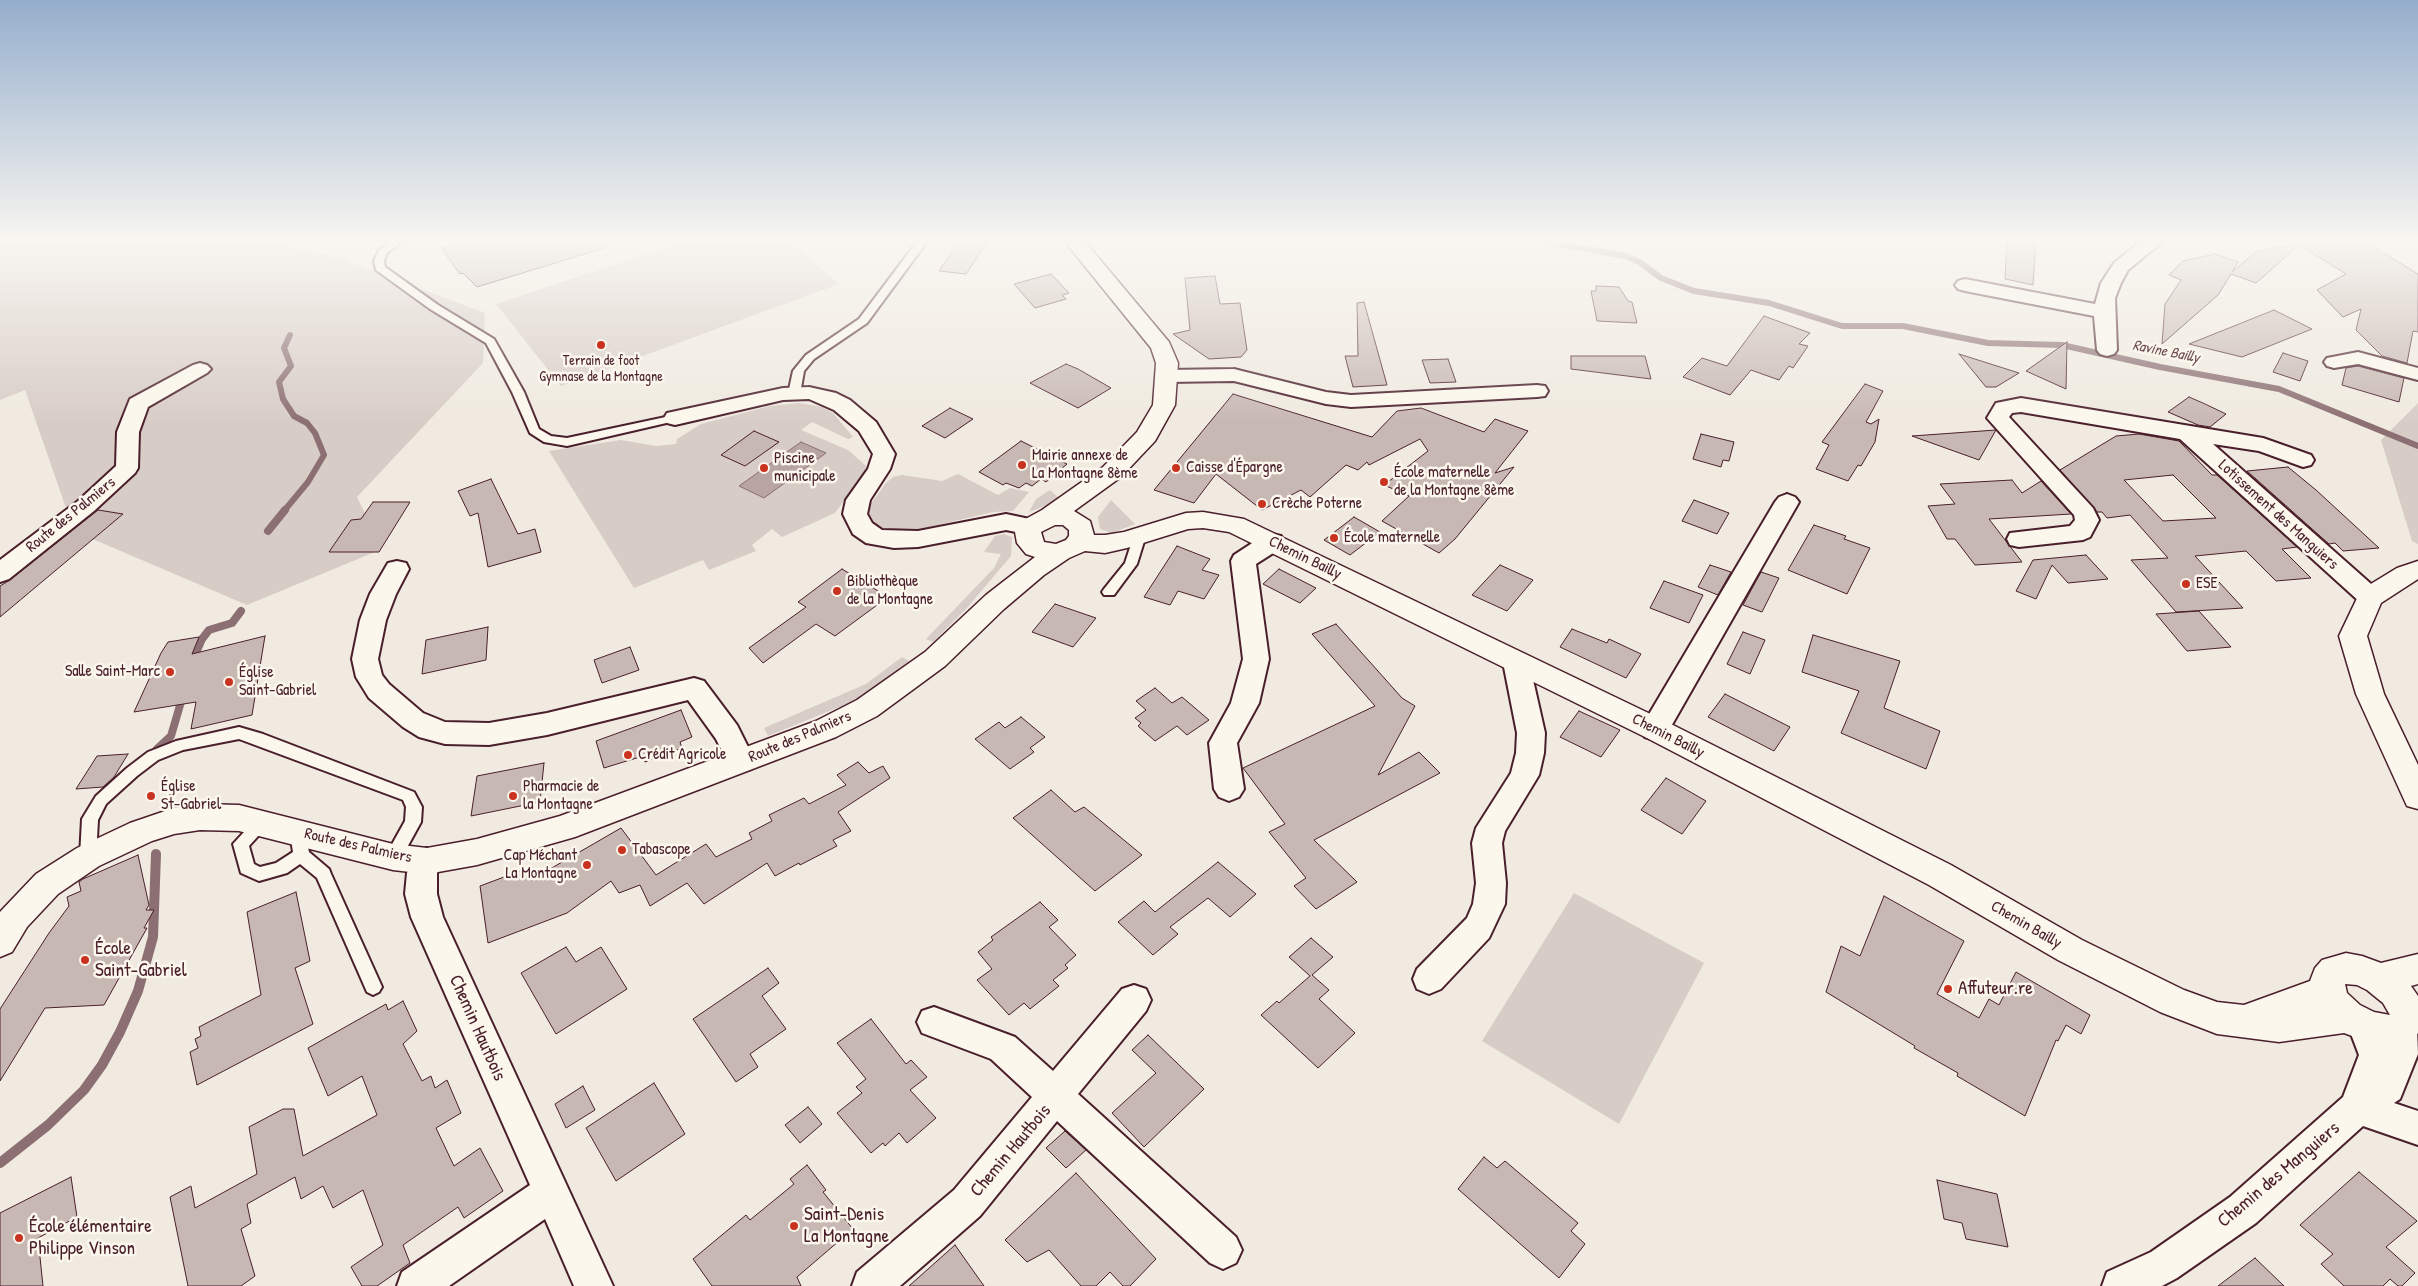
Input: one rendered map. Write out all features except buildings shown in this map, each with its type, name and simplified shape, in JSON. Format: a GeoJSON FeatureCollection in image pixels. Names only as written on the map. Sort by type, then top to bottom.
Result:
{"type":"FeatureCollection","features":[{"type":"Feature","properties":{"kind":"main road","name":"Route des Palmiers"},"geometry":{"type":"LineString","coordinates":[[995,602],[1037,529],[1112,472],[1147,436],[1164,405],[1167,363],[1161,347],[1125,303]]}},
{"type":"Feature","properties":{"kind":"main road","name":"Route des Palmiers"},"geometry":{"type":"LineString","coordinates":[[0,942],[15,916],[47,884],[88,857],[141,832],[174,821],[200,817],[239,818],[261,824],[300,844],[427,861],[477,852],[543,835],[826,729],[867,708],[935,659],[995,602],[1074,540],[1112,472]]}},
{"type":"Feature","properties":{"kind":"main road"},"geometry":{"type":"LineString","coordinates":[[1070,518],[1074,540],[1042,551],[1037,529],[1070,518]]}},
{"type":"Feature","properties":{"kind":"main road","name":"Chemin Bailly"},"geometry":{"type":"LineString","coordinates":[[1074,540],[1105,544],[1186,521],[1203,520],[1235,525],[1655,729],[1940,875],[2070,950],[2172,1001],[2217,1018],[2279,1026],[2347,1011]]}},
{"type":"Feature","properties":{"kind":"main road"},"geometry":{"type":"LineString","coordinates":[[2418,570],[2406,574],[2370,596],[2352,636],[2370,694],[2418,797]]}},
{"type":"Feature","properties":{"kind":"main road"},"geometry":{"type":"LineString","coordinates":[[2346,968],[2362,971],[2379,979],[2395,992],[2408,1013],[2385,1032],[2347,1011],[2327,979],[2334,971],[2346,968]]}},
{"type":"Feature","properties":{"kind":"main road"},"geometry":{"type":"LineString","coordinates":[[2379,979],[2418,968]]}},
{"type":"Feature","properties":{"kind":"street"},"geometry":{"type":"LineString","coordinates":[[2060,303],[2105,312]]}},
{"type":"Feature","properties":{"kind":"street"},"geometry":{"type":"LineString","coordinates":[[2105,303],[2107,350]]}},
{"type":"Feature","properties":{"kind":"street"},"geometry":{"type":"LineString","coordinates":[[2334,362],[2358,358],[2418,374]]}},
{"type":"Feature","properties":{"kind":"street","name":"Route des Palmiers"},"geometry":{"type":"LineString","coordinates":[[0,573],[86,506],[127,468],[128,432],[138,404],[200,370]]}},
{"type":"Feature","properties":{"kind":"street"},"geometry":{"type":"LineString","coordinates":[[1167,376],[1234,375],[1326,398],[1351,401],[1537,391]]}},
{"type":"Feature","properties":{"kind":"street"},"geometry":{"type":"LineString","coordinates":[[675,418],[783,394],[808,393],[828,398],[842,405],[868,427],[878,440],[884,454],[879,469],[858,500],[855,514],[862,528],[875,537],[894,540],[918,539],[1006,522],[1037,529]]}},
{"type":"Feature","properties":{"kind":"street","name":"Lotissement des Manguiers"},"geometry":{"type":"LineString","coordinates":[[2019,539],[2074,534],[2081,531],[2087,520],[2085,513],[1998,418],[2004,408],[2021,404],[2264,445],[2303,460]]}},
{"type":"Feature","properties":{"kind":"street","name":"Lotissement des Manguiers"},"geometry":{"type":"LineString","coordinates":[[2186,433],[2370,596]]}},
{"type":"Feature","properties":{"kind":"street"},"geometry":{"type":"LineString","coordinates":[[1655,729],[1787,502]]}},
{"type":"Feature","properties":{"kind":"street"},"geometry":{"type":"LineString","coordinates":[[1229,789],[1223,744],[1245,703],[1256,659],[1244,578],[1244,561],[1272,542]]}},
{"type":"Feature","properties":{"kind":"street"},"geometry":{"type":"LineString","coordinates":[[397,569],[383,594],[373,620],[365,659],[369,677],[379,691],[414,720],[429,729],[466,735],[489,734],[547,724],[694,688],[727,733],[741,761]]}},
{"type":"Feature","properties":{"kind":"street"},"geometry":{"type":"LineString","coordinates":[[1429,979],[1478,928],[1489,904],[1491,883],[1487,844],[1491,828],[1525,776],[1530,753],[1531,733],[1516,662]]}},
{"type":"Feature","properties":{"kind":"street","name":"Chemin Hautbois"},"geometry":{"type":"LineString","coordinates":[[427,861],[422,872],[422,894],[427,916],[594,1286]]}},
{"type":"Feature","properties":{"kind":"street","name":"Chemin Hautbois"},"geometry":{"type":"LineString","coordinates":[[872,1286],[950,1220],[966,1203],[1057,1096],[1134,1000]]}},
{"type":"Feature","properties":{"kind":"street"},"geometry":{"type":"LineString","coordinates":[[2347,1011],[2376,1054],[2367,1075],[2358,1107],[2418,1128]]}},
{"type":"Feature","properties":{"kind":"street","name":"Chemin des Manguiers"},"geometry":{"type":"LineString","coordinates":[[2121,1286],[2164,1265],[2243,1210],[2358,1107],[2388,1087],[2405,1044],[2408,1013]]}},
{"type":"Feature","properties":{"kind":"street"},"geometry":{"type":"LineString","coordinates":[[934,1022],[1003,1048],[1223,1250]]}},
{"type":"Feature","properties":{"kind":"street"},"geometry":{"type":"LineString","coordinates":[[416,1286],[551,1192]]}},
{"type":"Feature","properties":{"kind":"lane"},"geometry":{"type":"LineString","coordinates":[[428,303],[490,341],[518,392],[534,431],[548,439],[567,442],[587,439],[675,418]]}},
{"type":"Feature","properties":{"kind":"lane"},"geometry":{"type":"LineString","coordinates":[[794,394],[799,371],[810,357],[863,321],[876,303]]}},
{"type":"Feature","properties":{"kind":"lane"},"geometry":{"type":"LineString","coordinates":[[1109,592],[1131,564],[1140,535]]}},
{"type":"Feature","properties":{"kind":"lane"},"geometry":{"type":"LineString","coordinates":[[88,857],[90,819],[101,800],[132,772],[153,756],[181,744],[240,733],[258,738],[409,796],[414,806],[413,822],[392,857]]}},
{"type":"Feature","properties":{"kind":"lane"},"geometry":{"type":"LineString","coordinates":[[261,824],[241,844],[247,868],[259,874],[281,868],[300,844],[323,874],[372,987]]}},
{"type":"Feature","properties":{"kind":"shaded area"},"geometry":{"type":"Polygon","coordinates":[[[0,303],[458,303],[485,313],[483,363],[357,497],[382,549],[247,605],[74,531],[25,390],[0,400],[0,303]]]}},
{"type":"Feature","properties":{"kind":"shaded area"},"geometry":{"type":"Polygon","coordinates":[[[499,303],[787,303],[561,386],[496,304],[499,303]]]}},
{"type":"Feature","properties":{"kind":"shaded area"},"geometry":{"type":"Polygon","coordinates":[[[800,403],[822,407],[833,413],[853,437],[848,439],[812,422],[801,430],[848,450],[866,466],[863,475],[835,513],[782,537],[772,529],[752,545],[756,551],[709,570],[703,560],[634,588],[549,451],[621,440],[656,446],[676,444],[677,439],[701,424],[770,406],[800,403]]]}},
{"type":"Feature","properties":{"kind":"shaded area"},"geometry":{"type":"Polygon","coordinates":[[[2418,403],[2418,544],[2412,541],[2381,440],[2418,403]]]}},
{"type":"Feature","properties":{"kind":"shaded area"},"geometry":{"type":"Polygon","coordinates":[[[801,442],[826,453],[764,498],[739,486],[801,442]]]}},
{"type":"Feature","properties":{"kind":"shaded area"},"geometry":{"type":"Polygon","coordinates":[[[958,474],[998,495],[1010,488],[1029,492],[1013,511],[993,512],[916,530],[891,532],[877,528],[865,512],[886,483],[893,477],[902,475],[942,481],[958,474]]]}},
{"type":"Feature","properties":{"kind":"shaded area"},"geometry":{"type":"Polygon","coordinates":[[[1050,490],[1061,500],[1029,512],[1036,499],[1050,490]]]}},
{"type":"Feature","properties":{"kind":"shaded area"},"geometry":{"type":"Polygon","coordinates":[[[1111,500],[1135,524],[1112,533],[1100,529],[1098,517],[1111,500]]]}},
{"type":"Feature","properties":{"kind":"shaded area"},"geometry":{"type":"Polygon","coordinates":[[[1004,534],[1012,537],[1011,556],[967,608],[933,642],[926,639],[994,568],[1001,554],[984,552],[995,536],[1004,534]]]}},
{"type":"Feature","properties":{"kind":"shaded area"},"geometry":{"type":"Polygon","coordinates":[[[902,657],[909,661],[866,693],[849,703],[768,736],[764,728],[866,684],[902,657]]]}},
{"type":"Feature","properties":{"kind":"shaded area"},"geometry":{"type":"Polygon","coordinates":[[[1574,893],[1704,963],[1619,1124],[1482,1041],[1574,893]]]}},
{"type":"Feature","properties":{"kind":"waterway","name":"Ravine Bailly"},"geometry":{"type":"LineString","coordinates":[[1769,303],[1842,326],[1903,326],[1988,343],[2062,345],[2160,367],[2279,389],[2418,446]]}},
{"type":"Feature","properties":{"kind":"waterway"},"geometry":{"type":"LineString","coordinates":[[284,511],[308,482],[324,455],[315,433],[307,423],[294,416],[283,399],[279,382],[291,366],[284,348],[290,335]]}},
{"type":"Feature","properties":{"kind":"waterway"},"geometry":{"type":"LineString","coordinates":[[268,531],[285,510]]}},
{"type":"Feature","properties":{"kind":"waterway"},"geometry":{"type":"LineString","coordinates":[[192,662],[202,639],[209,630],[232,623],[241,611]]}},
{"type":"Feature","properties":{"kind":"waterway"},"geometry":{"type":"LineString","coordinates":[[157,749],[171,736],[183,695]]}},
{"type":"Feature","properties":{"kind":"waterway"},"geometry":{"type":"LineString","coordinates":[[0,1163],[48,1125],[84,1090],[102,1065],[120,1032],[138,991],[153,937],[156,854]]}},
{"type":"Feature","properties":{"kind":"place","name":"Terrain de foot Gymnase de la Montagne"},"geometry":{"type":"Point","coordinates":[601,345]}},
{"type":"Feature","properties":{"kind":"place","name":"Mairie annexe de La Montagne 8ème"},"geometry":{"type":"Point","coordinates":[1022,465]}},
{"type":"Feature","properties":{"kind":"place","name":"Piscine municipale"},"geometry":{"type":"Point","coordinates":[764,468]}},
{"type":"Feature","properties":{"kind":"place","name":"Caisse d'Épargne"},"geometry":{"type":"Point","coordinates":[1176,468]}},
{"type":"Feature","properties":{"kind":"place","name":"École maternelle de la Montagne 8ème"},"geometry":{"type":"Point","coordinates":[1384,482]}},
{"type":"Feature","properties":{"kind":"place","name":"Crèche Poterne"},"geometry":{"type":"Point","coordinates":[1262,504]}},
{"type":"Feature","properties":{"kind":"place","name":"École maternelle"},"geometry":{"type":"Point","coordinates":[1334,538]}},
{"type":"Feature","properties":{"kind":"place","name":"ESE"},"geometry":{"type":"Point","coordinates":[2186,584]}},
{"type":"Feature","properties":{"kind":"place","name":"Bibliothèque de la Montagne"},"geometry":{"type":"Point","coordinates":[837,591]}},
{"type":"Feature","properties":{"kind":"place","name":"Salle Saint-Marc"},"geometry":{"type":"Point","coordinates":[170,672]}},
{"type":"Feature","properties":{"kind":"place","name":"Église Saint-Gabriel"},"geometry":{"type":"Point","coordinates":[229,682]}},
{"type":"Feature","properties":{"kind":"place","name":"Crédit Agricole"},"geometry":{"type":"Point","coordinates":[628,755]}},
{"type":"Feature","properties":{"kind":"place","name":"Église St-Gabriel"},"geometry":{"type":"Point","coordinates":[151,796]}},
{"type":"Feature","properties":{"kind":"place","name":"Pharmacie de la Montagne"},"geometry":{"type":"Point","coordinates":[513,796]}},
{"type":"Feature","properties":{"kind":"place","name":"Tabascope"},"geometry":{"type":"Point","coordinates":[622,850]}},
{"type":"Feature","properties":{"kind":"place","name":"Cap Méchant La Montagne"},"geometry":{"type":"Point","coordinates":[587,865]}},
{"type":"Feature","properties":{"kind":"place","name":"École Saint-Gabriel"},"geometry":{"type":"Point","coordinates":[85,960]}},
{"type":"Feature","properties":{"kind":"place","name":"Affuteur.re"},"geometry":{"type":"Point","coordinates":[1948,989]}},
{"type":"Feature","properties":{"kind":"place","name":"Saint-Denis La Montagne"},"geometry":{"type":"Point","coordinates":[794,1226]}},
{"type":"Feature","properties":{"kind":"place","name":"École élémentaire Philippe Vinson"},"geometry":{"type":"Point","coordinates":[19,1238]}}]}
